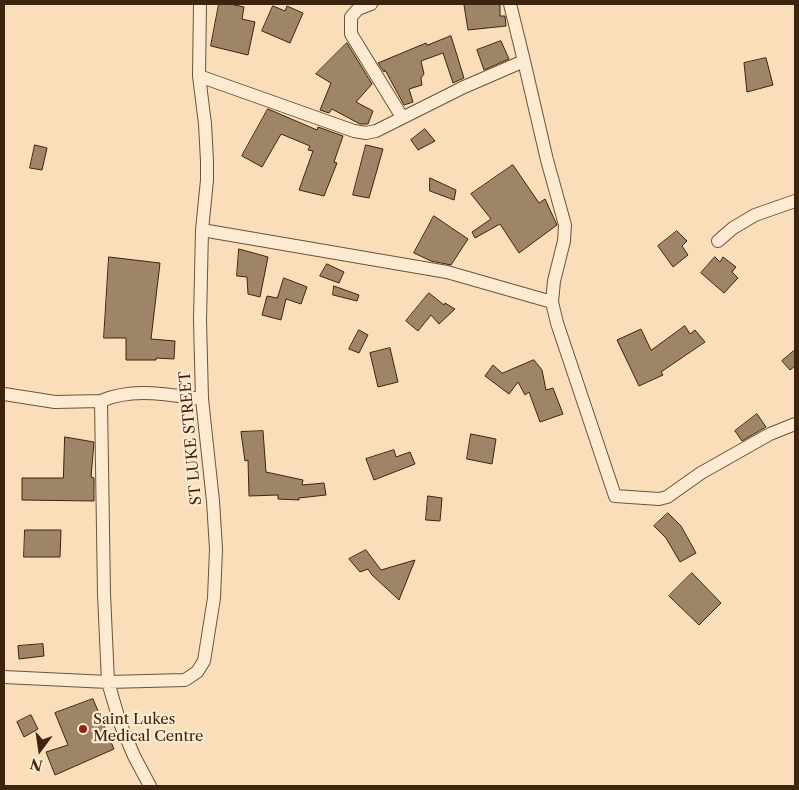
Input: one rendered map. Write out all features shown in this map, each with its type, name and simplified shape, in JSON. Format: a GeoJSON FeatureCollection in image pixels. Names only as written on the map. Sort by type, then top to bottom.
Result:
{"type":"FeatureCollection","features":[{"type":"Feature","properties":{"kind":"street","name":"ST LUKE STREET"},"geometry":{"type":"LineString","coordinates":[[4,677],[108,682],[184,680],[197,672],[204,660],[214,598],[216,549],[214,501],[202,400],[200,320],[202,230],[207,161],[199,76],[200,4]]}},
{"type":"Feature","properties":{"kind":"street"},"geometry":{"type":"LineString","coordinates":[[371,4],[358,9],[351,17],[352,34],[402,117]]}},
{"type":"Feature","properties":{"kind":"street"},"geometry":{"type":"LineString","coordinates":[[510,4],[547,160],[565,225],[564,241],[554,281],[552,302],[557,323],[615,496],[659,499],[667,497],[701,473],[770,434],[795,424]]}},
{"type":"Feature","properties":{"kind":"street"},"geometry":{"type":"LineString","coordinates":[[199,76],[354,131],[366,133],[376,131],[402,117],[524,61]]}},
{"type":"Feature","properties":{"kind":"street"},"geometry":{"type":"LineString","coordinates":[[718,241],[733,228],[755,215],[795,201]]}},
{"type":"Feature","properties":{"kind":"street"},"geometry":{"type":"LineString","coordinates":[[202,230],[447,272],[552,302]]}},
{"type":"Feature","properties":{"kind":"street"},"geometry":{"type":"LineString","coordinates":[[4,394],[55,402],[101,401],[114,396],[135,392],[202,400]]}},
{"type":"Feature","properties":{"kind":"street"},"geometry":{"type":"LineString","coordinates":[[101,401],[104,594],[108,682],[120,723],[134,756],[150,786]]}},
{"type":"Feature","properties":{"kind":"building"},"geometry":{"type":"Polygon","coordinates":[[[219,4],[244,7],[242,19],[255,22],[248,55],[211,46],[219,4]]]}},
{"type":"Feature","properties":{"kind":"building"},"geometry":{"type":"Polygon","coordinates":[[[500,4],[500,16],[505,16],[506,26],[468,30],[464,5],[500,4]]]}},
{"type":"Feature","properties":{"kind":"building"},"geometry":{"type":"Polygon","coordinates":[[[273,6],[285,11],[287,6],[303,13],[290,43],[262,31],[273,6]]]}},
{"type":"Feature","properties":{"kind":"building"},"geometry":{"type":"Polygon","coordinates":[[[451,36],[464,78],[453,83],[443,53],[421,61],[424,74],[421,78],[422,85],[409,89],[413,102],[404,105],[385,70],[384,72],[378,63],[426,43],[427,45],[451,36]]]}},
{"type":"Feature","properties":{"kind":"building"},"geometry":{"type":"Polygon","coordinates":[[[501,41],[509,59],[484,70],[477,50],[501,41]]]}},
{"type":"Feature","properties":{"kind":"building"},"geometry":{"type":"Polygon","coordinates":[[[347,43],[372,84],[356,102],[373,111],[368,124],[360,124],[332,109],[329,113],[320,110],[331,83],[316,74],[347,43]]]}},
{"type":"Feature","properties":{"kind":"building"},"geometry":{"type":"Polygon","coordinates":[[[766,58],[773,85],[747,92],[744,63],[766,58]]]}},
{"type":"Feature","properties":{"kind":"building"},"geometry":{"type":"Polygon","coordinates":[[[268,109],[317,130],[318,127],[343,136],[334,162],[337,163],[324,196],[299,190],[313,151],[308,150],[310,146],[281,134],[262,167],[242,156],[268,109]]]}},
{"type":"Feature","properties":{"kind":"building"},"geometry":{"type":"Polygon","coordinates":[[[425,129],[435,141],[418,150],[411,140],[425,129]]]}},
{"type":"Feature","properties":{"kind":"building"},"geometry":{"type":"Polygon","coordinates":[[[35,145],[47,148],[42,170],[30,168],[35,145]]]}},
{"type":"Feature","properties":{"kind":"building"},"geometry":{"type":"Polygon","coordinates":[[[366,145],[383,149],[369,198],[353,195],[366,145]]]}},
{"type":"Feature","properties":{"kind":"building"},"geometry":{"type":"Polygon","coordinates":[[[513,165],[539,203],[545,199],[557,225],[519,253],[500,224],[475,238],[472,232],[491,219],[471,194],[513,165]]]}},
{"type":"Feature","properties":{"kind":"building"},"geometry":{"type":"Polygon","coordinates":[[[430,178],[456,190],[454,200],[430,191],[430,178]]]}},
{"type":"Feature","properties":{"kind":"building"},"geometry":{"type":"Polygon","coordinates":[[[434,216],[468,239],[451,265],[431,261],[414,253],[434,216]]]}},
{"type":"Feature","properties":{"kind":"building"},"geometry":{"type":"Polygon","coordinates":[[[677,231],[687,241],[682,246],[688,255],[673,267],[658,246],[677,231]]]}},
{"type":"Feature","properties":{"kind":"building"},"geometry":{"type":"Polygon","coordinates":[[[239,249],[268,257],[260,297],[248,294],[247,277],[237,276],[239,249]]]}},
{"type":"Feature","properties":{"kind":"building"},"geometry":{"type":"Polygon","coordinates":[[[109,257],[160,263],[151,339],[175,341],[174,359],[126,360],[126,338],[104,338],[109,257]]]}},
{"type":"Feature","properties":{"kind":"building"},"geometry":{"type":"Polygon","coordinates":[[[715,257],[720,262],[723,257],[736,267],[732,272],[738,278],[724,293],[701,273],[715,257]]]}},
{"type":"Feature","properties":{"kind":"building"},"geometry":{"type":"Polygon","coordinates":[[[327,264],[344,272],[339,283],[320,276],[327,264]]]}},
{"type":"Feature","properties":{"kind":"building"},"geometry":{"type":"Polygon","coordinates":[[[284,278],[307,287],[301,304],[286,299],[281,320],[262,315],[267,296],[277,298],[284,278]]]}},
{"type":"Feature","properties":{"kind":"building"},"geometry":{"type":"Polygon","coordinates":[[[334,286],[359,295],[357,301],[333,295],[334,286]]]}},
{"type":"Feature","properties":{"kind":"building"},"geometry":{"type":"Polygon","coordinates":[[[429,293],[444,305],[445,303],[455,309],[439,324],[431,315],[418,331],[406,321],[429,293]]]}},
{"type":"Feature","properties":{"kind":"building"},"geometry":{"type":"Polygon","coordinates":[[[685,326],[690,334],[695,330],[705,342],[661,372],[663,375],[639,386],[617,340],[641,329],[651,350],[685,326]]]}},
{"type":"Feature","properties":{"kind":"building"},"geometry":{"type":"Polygon","coordinates":[[[359,330],[368,335],[359,353],[349,349],[359,330]]]}},
{"type":"Feature","properties":{"kind":"building"},"geometry":{"type":"Polygon","coordinates":[[[390,348],[398,382],[378,387],[370,353],[390,348]]]}},
{"type":"Feature","properties":{"kind":"building"},"geometry":{"type":"Polygon","coordinates":[[[795,350],[795,366],[790,370],[782,361],[795,350]]]}},
{"type":"Feature","properties":{"kind":"building"},"geometry":{"type":"Polygon","coordinates":[[[534,360],[542,370],[546,390],[553,388],[563,414],[540,422],[529,392],[525,395],[518,382],[509,394],[485,376],[493,365],[502,373],[534,360]]]}},
{"type":"Feature","properties":{"kind":"building"},"geometry":{"type":"Polygon","coordinates":[[[757,414],[766,427],[742,441],[735,431],[757,414]]]}},
{"type":"Feature","properties":{"kind":"building"},"geometry":{"type":"Polygon","coordinates":[[[263,431],[266,472],[303,480],[302,485],[324,483],[326,495],[299,498],[299,500],[278,499],[278,495],[249,496],[248,460],[245,461],[241,432],[263,431]]]}},
{"type":"Feature","properties":{"kind":"building"},"geometry":{"type":"Polygon","coordinates":[[[471,434],[496,439],[492,464],[467,459],[471,434]]]}},
{"type":"Feature","properties":{"kind":"building"},"geometry":{"type":"Polygon","coordinates":[[[65,437],[94,442],[91,477],[94,478],[94,501],[22,500],[22,478],[63,478],[65,437]]]}},
{"type":"Feature","properties":{"kind":"building"},"geometry":{"type":"Polygon","coordinates":[[[394,450],[396,457],[410,452],[415,464],[374,480],[366,459],[394,450]]]}},
{"type":"Feature","properties":{"kind":"building"},"geometry":{"type":"Polygon","coordinates":[[[428,496],[442,498],[440,521],[426,520],[428,496]]]}},
{"type":"Feature","properties":{"kind":"building"},"geometry":{"type":"Polygon","coordinates":[[[668,513],[681,526],[696,553],[680,562],[666,538],[654,526],[668,513]]]}},
{"type":"Feature","properties":{"kind":"building"},"geometry":{"type":"Polygon","coordinates":[[[25,530],[61,530],[60,557],[24,557],[25,530]]]}},
{"type":"Feature","properties":{"kind":"building"},"geometry":{"type":"Polygon","coordinates":[[[366,550],[381,570],[415,560],[399,600],[368,569],[360,572],[349,559],[366,550]]]}},
{"type":"Feature","properties":{"kind":"building"},"geometry":{"type":"Polygon","coordinates":[[[692,573],[721,603],[699,625],[669,596],[692,573]]]}},
{"type":"Feature","properties":{"kind":"building"},"geometry":{"type":"Polygon","coordinates":[[[43,644],[44,656],[19,659],[18,646],[43,644]]]}},
{"type":"Feature","properties":{"kind":"building","name":"Saint Lukes Medical Centre"},"geometry":{"type":"Polygon","coordinates":[[[93,699],[114,749],[55,775],[46,752],[68,745],[55,713],[93,699]]]}},
{"type":"Feature","properties":{"kind":"building"},"geometry":{"type":"Polygon","coordinates":[[[31,715],[38,729],[24,737],[17,722],[31,715]]]}},
{"type":"Feature","properties":{"kind":"place","name":"Saint Lukes Medical Centre"},"geometry":{"type":"Point","coordinates":[83,729]}}]}
